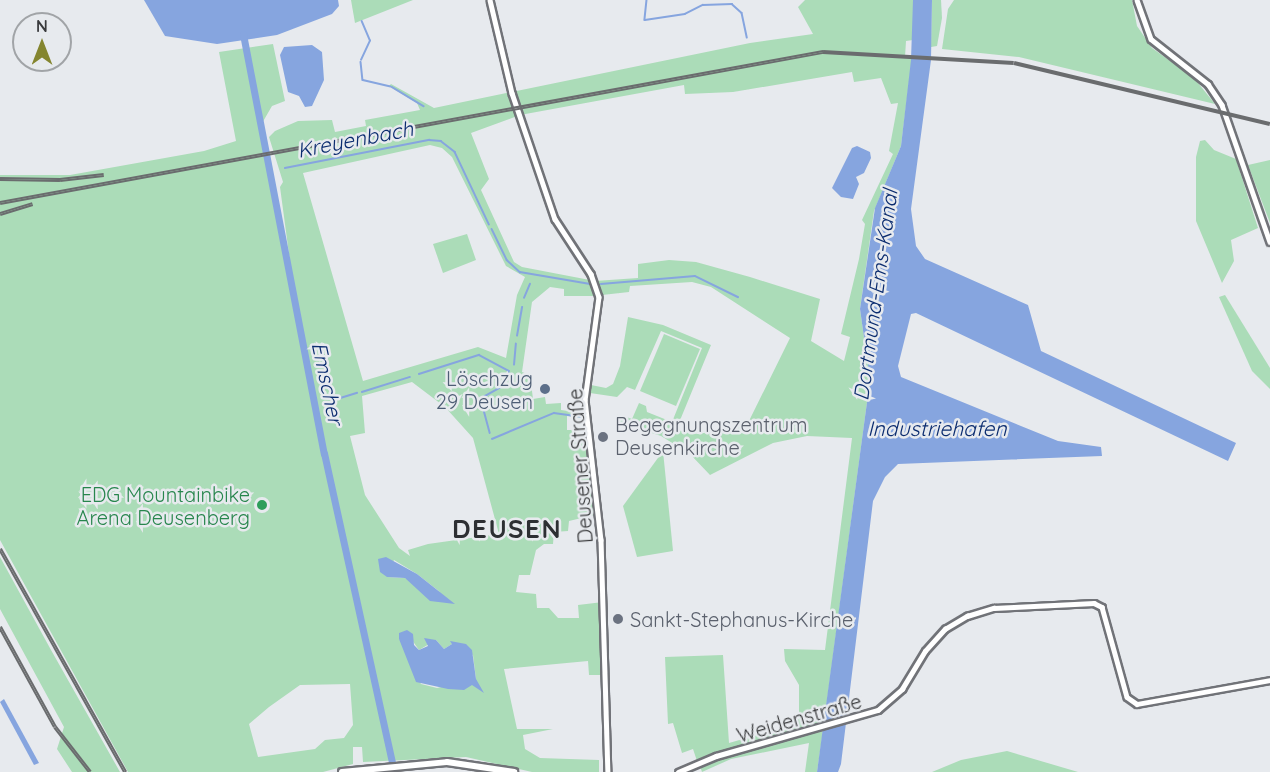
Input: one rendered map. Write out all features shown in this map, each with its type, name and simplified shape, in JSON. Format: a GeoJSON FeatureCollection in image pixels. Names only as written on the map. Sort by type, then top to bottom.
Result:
{"type":"FeatureCollection","features":[{"type":"Feature","properties":{"kind":"main road"},"geometry":{"type":"LineString","coordinates":[[342,772],[380,766],[467,762],[514,772]]}},
{"type":"Feature","properties":{"kind":"street","name":"Deusener Straße"},"geometry":{"type":"LineString","coordinates":[[490,0],[512,93],[555,219],[591,274],[599,297],[585,400],[601,540],[608,772]]}},
{"type":"Feature","properties":{"kind":"street"},"geometry":{"type":"LineString","coordinates":[[1137,0],[1151,39],[1208,84],[1222,105],[1270,242]]}},
{"type":"Feature","properties":{"kind":"street","name":"Weidenstraße"},"geometry":{"type":"LineString","coordinates":[[678,772],[716,756],[854,720],[890,702],[931,643],[967,616],[1002,607],[1094,603],[1102,607],[1132,702],[1143,704],[1270,680]]}},
{"type":"Feature","properties":{"kind":"green space"},"geometry":{"type":"Polygon","coordinates":[[[351,0],[413,0],[355,23],[351,0]]]}},
{"type":"Feature","properties":{"kind":"green space"},"geometry":{"type":"Polygon","coordinates":[[[805,0],[913,0],[913,40],[906,41],[905,57],[912,58],[901,146],[874,211],[860,309],[870,380],[824,723],[697,761],[693,749],[682,753],[673,723],[668,724],[665,657],[723,655],[729,743],[778,729],[799,719],[799,685],[785,661],[784,649],[825,650],[852,438],[807,436],[773,443],[710,475],[690,454],[661,436],[615,421],[618,414],[632,419],[639,403],[646,406],[647,412],[672,422],[702,348],[661,331],[635,390],[627,387],[617,397],[590,393],[591,385],[606,388],[613,384],[620,366],[628,317],[663,325],[711,345],[676,430],[698,434],[747,425],[790,338],[711,287],[692,282],[630,286],[629,292],[593,296],[564,296],[564,289],[550,287],[532,302],[522,372],[530,375],[533,399],[545,397],[546,404],[561,403],[561,410],[582,413],[582,418],[567,416],[567,430],[584,430],[594,515],[569,521],[568,531],[554,532],[553,544],[544,544],[536,550],[530,575],[519,575],[516,592],[536,594],[537,608],[549,608],[558,618],[579,618],[578,605],[603,602],[606,675],[589,675],[588,661],[504,669],[517,729],[553,729],[523,735],[525,749],[540,758],[599,760],[599,772],[532,772],[466,757],[363,762],[362,747],[353,747],[353,764],[323,772],[128,772],[0,540],[0,175],[70,175],[204,151],[236,141],[219,52],[273,44],[285,101],[272,106],[261,125],[296,306],[280,187],[283,182],[269,137],[275,131],[298,121],[332,120],[335,132],[366,126],[365,120],[420,110],[417,103],[389,86],[391,84],[434,108],[750,43],[813,34],[798,7],[805,0]],[[852,72],[733,92],[685,94],[684,85],[520,115],[471,133],[489,179],[481,190],[514,262],[522,267],[595,281],[638,278],[638,264],[669,260],[696,262],[750,277],[820,299],[811,341],[844,361],[850,337],[841,334],[859,259],[865,224],[862,220],[893,154],[889,151],[898,103],[891,104],[881,78],[854,82],[852,72]],[[430,145],[303,173],[363,381],[478,347],[506,358],[517,295],[525,277],[506,266],[452,157],[442,148],[430,145]],[[412,382],[362,396],[365,433],[350,436],[365,495],[399,548],[410,556],[408,550],[428,544],[499,534],[473,438],[445,407],[412,382]],[[394,560],[387,577],[405,578],[440,592],[394,560]],[[399,638],[421,684],[437,688],[476,679],[473,655],[452,644],[444,649],[436,640],[419,650],[412,640],[399,638]],[[350,684],[300,685],[249,724],[258,757],[315,749],[325,740],[344,738],[353,725],[350,684]]]}},
{"type":"Feature","properties":{"kind":"green space"},"geometry":{"type":"Polygon","coordinates":[[[932,0],[941,0],[942,18],[937,46],[931,47],[932,0]]]}},
{"type":"Feature","properties":{"kind":"green space"},"geometry":{"type":"Polygon","coordinates":[[[954,0],[1132,0],[1137,26],[1152,48],[1194,78],[1215,104],[1019,57],[942,49],[948,9],[954,0]]]}},
{"type":"Feature","properties":{"kind":"green space"},"geometry":{"type":"Polygon","coordinates":[[[1205,140],[1214,150],[1236,159],[1258,228],[1231,240],[1234,261],[1222,283],[1196,221],[1196,157],[1200,141],[1205,140]]]}},
{"type":"Feature","properties":{"kind":"green space"},"geometry":{"type":"Polygon","coordinates":[[[1270,160],[1270,223],[1248,165],[1270,160]]]}},
{"type":"Feature","properties":{"kind":"green space"},"geometry":{"type":"Polygon","coordinates":[[[467,234],[476,260],[443,273],[433,244],[467,234]]]}},
{"type":"Feature","properties":{"kind":"green space"},"geometry":{"type":"Polygon","coordinates":[[[1225,295],[1270,368],[1270,389],[1252,371],[1219,297],[1225,295]]]}},
{"type":"Feature","properties":{"kind":"green space"},"geometry":{"type":"Polygon","coordinates":[[[664,334],[700,349],[676,406],[640,391],[664,334]]]}},
{"type":"Feature","properties":{"kind":"green space"},"geometry":{"type":"Polygon","coordinates":[[[663,451],[673,551],[637,557],[623,506],[663,451]]]}},
{"type":"Feature","properties":{"kind":"green space"},"geometry":{"type":"Polygon","coordinates":[[[0,557],[120,772],[72,772],[57,749],[64,727],[0,609],[0,557]]]}},
{"type":"Feature","properties":{"kind":"green space"},"geometry":{"type":"Polygon","coordinates":[[[823,731],[817,772],[805,772],[809,743],[731,759],[702,772],[700,766],[724,757],[823,731]]]}},
{"type":"Feature","properties":{"kind":"green space"},"geometry":{"type":"Polygon","coordinates":[[[1007,751],[1078,772],[932,772],[961,760],[1007,751]]]}},
{"type":"Feature","properties":{"kind":"water"},"geometry":{"type":"Polygon","coordinates":[[[144,0],[338,0],[339,6],[332,14],[277,35],[217,44],[165,36],[144,0]]]}},
{"type":"Feature","properties":{"kind":"water"},"geometry":{"type":"Polygon","coordinates":[[[913,0],[932,0],[931,60],[911,209],[916,246],[925,259],[1028,305],[1041,351],[1236,443],[1228,461],[916,313],[911,314],[898,366],[901,377],[1058,441],[1101,447],[1102,456],[898,464],[885,477],[873,501],[841,764],[838,772],[817,772],[870,380],[860,309],[875,208],[901,146],[911,60],[913,0]]]}},
{"type":"Feature","properties":{"kind":"water"},"geometry":{"type":"Polygon","coordinates":[[[312,45],[322,52],[324,80],[312,106],[305,107],[299,96],[288,92],[280,55],[284,47],[312,45]]]}},
{"type":"Feature","properties":{"kind":"water"},"geometry":{"type":"Polygon","coordinates":[[[857,146],[870,152],[871,158],[864,173],[856,177],[859,184],[853,199],[841,197],[832,188],[852,148],[857,146]]]}},
{"type":"Feature","properties":{"kind":"water"},"geometry":{"type":"Polygon","coordinates":[[[386,557],[417,574],[455,604],[430,601],[405,578],[387,577],[380,572],[378,559],[386,557]]]}},
{"type":"Feature","properties":{"kind":"water"},"geometry":{"type":"Polygon","coordinates":[[[407,630],[413,634],[414,645],[419,650],[428,646],[424,638],[436,640],[444,649],[452,644],[450,641],[466,644],[472,650],[476,679],[484,693],[472,685],[464,690],[416,682],[399,639],[399,633],[407,630]]]}},
{"type":"Feature","properties":{"kind":"water"},"geometry":{"type":"Polygon","coordinates":[[[4,699],[39,763],[34,765],[0,702],[4,699]]]}},
{"type":"Feature","properties":{"kind":"waterway"},"geometry":{"type":"LineString","coordinates":[[647,0],[645,20],[685,14],[703,5],[732,4],[742,13],[747,37]]}},
{"type":"Feature","properties":{"kind":"waterway"},"geometry":{"type":"LineString","coordinates":[[361,60],[370,41],[362,22]]}},
{"type":"Feature","properties":{"kind":"waterway","name":"Emscher"},"geometry":{"type":"LineString","coordinates":[[243,34],[324,453],[394,772]]}},
{"type":"Feature","properties":{"kind":"waterway"},"geometry":{"type":"LineString","coordinates":[[361,62],[363,80],[390,86]]}},
{"type":"Feature","properties":{"kind":"waterway"},"geometry":{"type":"LineString","coordinates":[[392,87],[424,106]]}},
{"type":"Feature","properties":{"kind":"waterway","name":"Kreyenbach"},"geometry":{"type":"LineString","coordinates":[[285,168],[429,140],[441,141],[455,152],[489,224]]}},
{"type":"Feature","properties":{"kind":"waterway","name":"Kreyenbach"},"geometry":{"type":"LineString","coordinates":[[492,229],[507,260],[520,272],[590,284]]}},
{"type":"Feature","properties":{"kind":"waterway","name":"Kreyenbach"},"geometry":{"type":"LineString","coordinates":[[601,284],[695,276],[738,297]]}},
{"type":"Feature","properties":{"kind":"waterway"},"geometry":{"type":"LineString","coordinates":[[524,298],[530,284]]}},
{"type":"Feature","properties":{"kind":"waterway"},"geometry":{"type":"LineString","coordinates":[[517,336],[522,307]]}},
{"type":"Feature","properties":{"kind":"waterway"},"geometry":{"type":"LineString","coordinates":[[514,365],[516,344]]}},
{"type":"Feature","properties":{"kind":"waterway"},"geometry":{"type":"LineString","coordinates":[[419,374],[479,355],[509,371],[504,386],[481,399],[490,433]]}},
{"type":"Feature","properties":{"kind":"waterway"},"geometry":{"type":"LineString","coordinates":[[362,392],[410,377]]}},
{"type":"Feature","properties":{"kind":"waterway"},"geometry":{"type":"LineString","coordinates":[[334,400],[357,393]]}},
{"type":"Feature","properties":{"kind":"waterway"},"geometry":{"type":"LineString","coordinates":[[492,439],[554,413],[581,417]]}},
{"type":"Feature","properties":{"kind":"railway"},"geometry":{"type":"LineString","coordinates":[[0,203],[823,52],[1014,63],[1270,124]]}},
{"type":"Feature","properties":{"kind":"railway"},"geometry":{"type":"LineString","coordinates":[[0,179],[60,180],[104,175]]}},
{"type":"Feature","properties":{"kind":"railway"},"geometry":{"type":"LineString","coordinates":[[0,214],[32,204]]}},
{"type":"Feature","properties":{"kind":"railway"},"geometry":{"type":"LineString","coordinates":[[0,549],[125,772]]}},
{"type":"Feature","properties":{"kind":"railway"},"geometry":{"type":"LineString","coordinates":[[0,627],[55,727],[90,772]]}},
{"type":"Feature","properties":{"kind":"place","name":"Löschzug 29 Deusen"},"geometry":{"type":"Point","coordinates":[545,389]}},
{"type":"Feature","properties":{"kind":"place","name":"Begegnungszentrum Deusenkirche"},"geometry":{"type":"Point","coordinates":[603,437]}},
{"type":"Feature","properties":{"kind":"place","name":"EDG Mountainbike Arena Deusenberg"},"geometry":{"type":"Point","coordinates":[262,505]}},
{"type":"Feature","properties":{"kind":"place","name":"Sankt-Stephanus-Kirche"},"geometry":{"type":"Point","coordinates":[618,619]}},
{"type":"Feature","properties":{"kind":"district","name":"DEUSEN"},"geometry":{"type":"Point","coordinates":[507,529]}},
{"type":"Feature","properties":{"kind":"water label","name":"Dortmund-Ems-Kanal"},"geometry":{"type":"Point","coordinates":[875,295]}},
{"type":"Feature","properties":{"kind":"water label","name":"Industriehafen"},"geometry":{"type":"Point","coordinates":[937,428]}}]}
